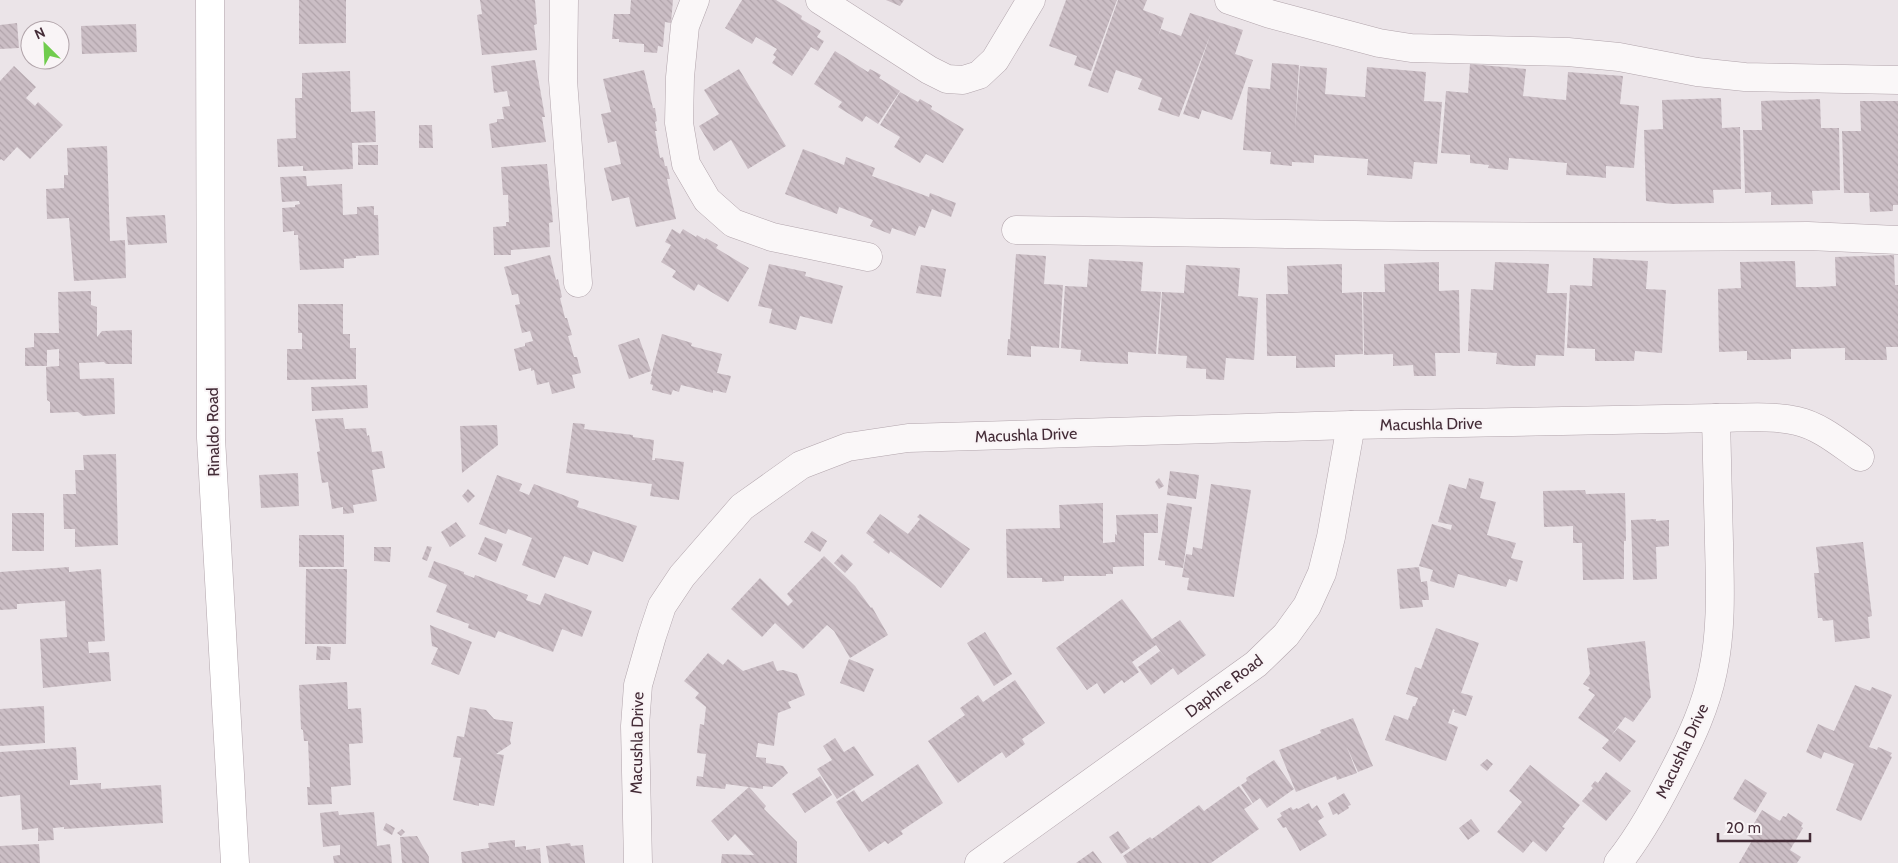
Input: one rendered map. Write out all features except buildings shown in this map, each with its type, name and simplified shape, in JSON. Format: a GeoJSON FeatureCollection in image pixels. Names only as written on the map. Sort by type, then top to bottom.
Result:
{"type":"FeatureCollection","features":[{"type":"Feature","properties":{"kind":"street","name":"Rinaldo Road"},"geometry":{"type":"LineString","coordinates":[[210,0],[211,438],[235,863]]}},
{"type":"Feature","properties":{"kind":"street"},"geometry":{"type":"LineString","coordinates":[[564,0],[563,80],[578,282]]}},
{"type":"Feature","properties":{"kind":"street"},"geometry":{"type":"LineString","coordinates":[[695,0],[685,26],[680,76],[679,123],[686,164],[707,200],[732,223],[772,237],[868,257]]}},
{"type":"Feature","properties":{"kind":"street"},"geometry":{"type":"LineString","coordinates":[[820,0],[929,70],[947,78],[963,80],[979,75],[995,60],[1031,0]]}},
{"type":"Feature","properties":{"kind":"street"},"geometry":{"type":"LineString","coordinates":[[1229,0],[1270,14],[1379,43],[1411,48],[1568,52],[1619,57],[1697,72],[1745,77],[1898,80]]}},
{"type":"Feature","properties":{"kind":"street"},"geometry":{"type":"LineString","coordinates":[[1016,230],[1422,236],[1808,236],[1898,240]]}},
{"type":"Feature","properties":{"kind":"street","name":"Macushla Drive"},"geometry":{"type":"LineString","coordinates":[[1618,863],[1636,840],[1659,801],[1684,751],[1704,705],[1713,671],[1719,633],[1720,573],[1716,418]]}},
{"type":"Feature","properties":{"kind":"street","name":"Macushla Drive"},"geometry":{"type":"LineString","coordinates":[[638,863],[635,726],[638,685],[662,606],[682,576],[742,507],[801,465],[848,446],[908,438],[1351,425],[1774,418],[1799,421],[1824,433],[1860,457]]}},
{"type":"Feature","properties":{"kind":"street","name":"Daphne Road"},"geometry":{"type":"LineString","coordinates":[[979,863],[1256,664],[1286,635],[1307,606],[1322,573],[1331,537],[1351,425]]}}]}
